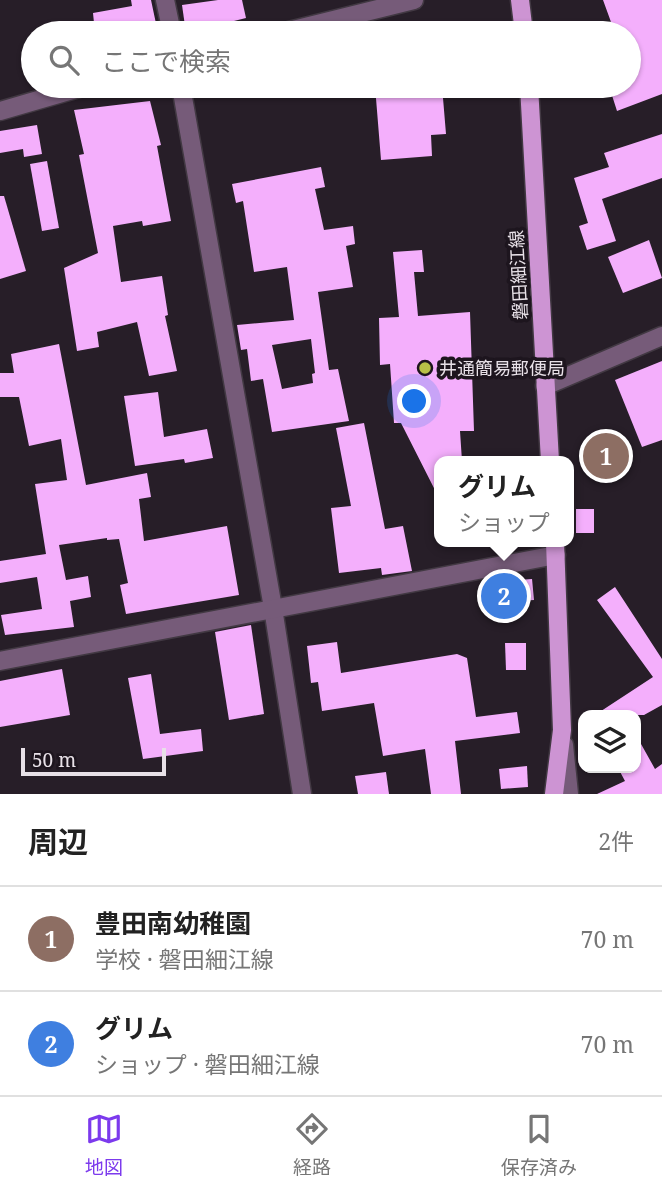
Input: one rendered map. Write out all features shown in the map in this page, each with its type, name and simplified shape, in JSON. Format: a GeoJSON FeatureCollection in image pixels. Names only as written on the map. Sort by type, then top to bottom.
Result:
{"type":"FeatureCollection","features":[{"type":"Feature","properties":{"kind":"main road"},"geometry":{"type":"LineString","coordinates":[[520,0],[523,21]]}},
{"type":"Feature","properties":{"kind":"main road","name":"磐田細江線"},"geometry":{"type":"LineString","coordinates":[[530,98],[550,456]]}},
{"type":"Feature","properties":{"kind":"main road"},"geometry":{"type":"LineString","coordinates":[[554,794],[562,730],[556,548]]}},
{"type":"Feature","properties":{"kind":"street"},"geometry":{"type":"LineString","coordinates":[[165,0],[169,21]]}},
{"type":"Feature","properties":{"kind":"street"},"geometry":{"type":"LineString","coordinates":[[330,21],[415,0]]}},
{"type":"Feature","properties":{"kind":"street"},"geometry":{"type":"LineString","coordinates":[[0,111],[45,98]]}},
{"type":"Feature","properties":{"kind":"street"},"geometry":{"type":"LineString","coordinates":[[183,98],[302,794]]}},
{"type":"Feature","properties":{"kind":"street"},"geometry":{"type":"LineString","coordinates":[[545,387],[662,336]]}},
{"type":"Feature","properties":{"kind":"street"},"geometry":{"type":"LineString","coordinates":[[0,662],[556,548]]}},
{"type":"Feature","properties":{"kind":"street"},"geometry":{"type":"LineString","coordinates":[[562,730],[569,794]]}},
{"type":"Feature","properties":{"kind":"building"},"geometry":{"type":"Polygon","coordinates":[[[131,0],[151,0],[155,21],[94,21],[93,13],[132,6],[131,0]]]}},
{"type":"Feature","properties":{"kind":"building"},"geometry":{"type":"Polygon","coordinates":[[[242,0],[246,18],[234,21],[184,21],[182,5],[242,0]]]}},
{"type":"Feature","properties":{"kind":"building"},"geometry":{"type":"Polygon","coordinates":[[[603,0],[662,0],[662,94],[617,111],[613,98],[641,98],[641,21],[611,21],[603,0]]]}},
{"type":"Feature","properties":{"kind":"building"},"geometry":{"type":"Polygon","coordinates":[[[376,98],[443,98],[446,134],[431,135],[432,156],[381,160],[376,98]]]}},
{"type":"Feature","properties":{"kind":"building"},"geometry":{"type":"Polygon","coordinates":[[[150,101],[161,145],[157,146],[171,221],[143,226],[142,221],[113,226],[121,282],[162,276],[168,315],[165,316],[177,371],[149,376],[137,322],[97,332],[99,347],[77,351],[64,268],[98,253],[79,155],[84,154],[74,110],[150,101]]]}},
{"type":"Feature","properties":{"kind":"building"},"geometry":{"type":"Polygon","coordinates":[[[37,125],[42,154],[24,157],[23,149],[0,153],[0,131],[37,125]]]}},
{"type":"Feature","properties":{"kind":"building"},"geometry":{"type":"Polygon","coordinates":[[[662,134],[662,178],[602,199],[616,241],[587,250],[579,226],[588,223],[574,178],[609,167],[604,153],[662,134]]]}},
{"type":"Feature","properties":{"kind":"building"},"geometry":{"type":"Polygon","coordinates":[[[47,161],[59,228],[42,231],[30,164],[47,161]]]}},
{"type":"Feature","properties":{"kind":"building"},"geometry":{"type":"Polygon","coordinates":[[[321,167],[325,187],[315,189],[324,230],[353,226],[355,244],[346,246],[353,287],[318,292],[329,370],[338,369],[349,421],[272,432],[263,379],[251,381],[247,349],[241,350],[237,325],[294,320],[287,267],[254,272],[243,201],[236,203],[232,184],[321,167]],[[311,339],[272,345],[282,389],[313,383],[312,374],[315,373],[311,339]]]}},
{"type":"Feature","properties":{"kind":"building"},"geometry":{"type":"Polygon","coordinates":[[[0,196],[4,196],[26,271],[0,279],[0,196]]]}},
{"type":"Feature","properties":{"kind":"building"},"geometry":{"type":"Polygon","coordinates":[[[649,240],[662,278],[623,293],[608,257],[649,240]]]}},
{"type":"Feature","properties":{"kind":"building"},"geometry":{"type":"Polygon","coordinates":[[[422,250],[424,272],[414,272],[418,316],[470,312],[474,431],[460,431],[462,456],[434,456],[434,488],[401,423],[394,423],[390,364],[380,365],[379,318],[399,317],[393,252],[422,250]]]}},
{"type":"Feature","properties":{"kind":"building"},"geometry":{"type":"Polygon","coordinates":[[[59,344],[86,485],[147,473],[151,497],[139,499],[144,541],[227,526],[239,595],[126,614],[120,585],[128,583],[119,539],[107,538],[59,545],[66,580],[88,576],[91,597],[70,601],[74,627],[5,635],[1,615],[42,609],[37,577],[0,583],[0,561],[46,554],[35,484],[67,480],[61,439],[29,446],[19,397],[0,397],[0,373],[14,373],[11,354],[59,344]]]}},
{"type":"Feature","properties":{"kind":"building"},"geometry":{"type":"Polygon","coordinates":[[[662,361],[662,440],[642,447],[615,380],[662,361]]]}},
{"type":"Feature","properties":{"kind":"building"},"geometry":{"type":"Polygon","coordinates":[[[158,392],[164,437],[207,429],[213,458],[185,463],[184,459],[135,466],[124,396],[158,392]]]}},
{"type":"Feature","properties":{"kind":"building"},"geometry":{"type":"Polygon","coordinates":[[[364,423],[385,529],[403,526],[412,571],[382,575],[381,568],[339,573],[331,508],[351,506],[336,428],[364,423]]]}},
{"type":"Feature","properties":{"kind":"building"},"geometry":{"type":"Polygon","coordinates":[[[576,509],[594,509],[594,533],[576,533],[576,509]]]}},
{"type":"Feature","properties":{"kind":"building"},"geometry":{"type":"Polygon","coordinates":[[[532,579],[534,600],[506,602],[504,581],[532,579]]]}},
{"type":"Feature","properties":{"kind":"building"},"geometry":{"type":"Polygon","coordinates":[[[615,587],[662,659],[662,705],[644,715],[641,715],[641,710],[603,710],[653,677],[597,600],[615,587]]]}},
{"type":"Feature","properties":{"kind":"building"},"geometry":{"type":"Polygon","coordinates":[[[251,625],[264,714],[229,720],[215,632],[251,625]]]}},
{"type":"Feature","properties":{"kind":"building"},"geometry":{"type":"Polygon","coordinates":[[[337,642],[341,673],[457,654],[467,658],[476,717],[517,712],[520,733],[455,741],[461,794],[431,794],[425,749],[383,756],[374,703],[322,711],[318,682],[311,683],[307,646],[337,642]]]}},
{"type":"Feature","properties":{"kind":"building"},"geometry":{"type":"Polygon","coordinates":[[[505,643],[526,643],[526,670],[506,670],[505,643]]]}},
{"type":"Feature","properties":{"kind":"building"},"geometry":{"type":"Polygon","coordinates":[[[62,669],[70,715],[0,727],[0,681],[62,669]]]}},
{"type":"Feature","properties":{"kind":"building"},"geometry":{"type":"Polygon","coordinates":[[[151,674],[160,734],[201,729],[203,751],[143,759],[128,678],[151,674]]]}},
{"type":"Feature","properties":{"kind":"building"},"geometry":{"type":"Polygon","coordinates":[[[641,744],[655,769],[662,764],[662,794],[597,794],[625,781],[621,773],[641,773],[641,744]]]}},
{"type":"Feature","properties":{"kind":"building"},"geometry":{"type":"Polygon","coordinates":[[[527,766],[528,787],[501,789],[499,769],[527,766]]]}},
{"type":"Feature","properties":{"kind":"building"},"geometry":{"type":"Polygon","coordinates":[[[386,772],[389,794],[358,794],[355,776],[386,772]]]}},
{"type":"Feature","properties":{"kind":"place","name":"井通簡易郵便局"},"geometry":{"type":"Point","coordinates":[425,368]}},
{"type":"Feature","properties":{"kind":"place","name":"豊田南幼稚園"},"geometry":{"type":"Point","coordinates":[606,456]}},
{"type":"Feature","properties":{"kind":"place","name":"グリム"},"geometry":{"type":"Point","coordinates":[504,596]}}]}
